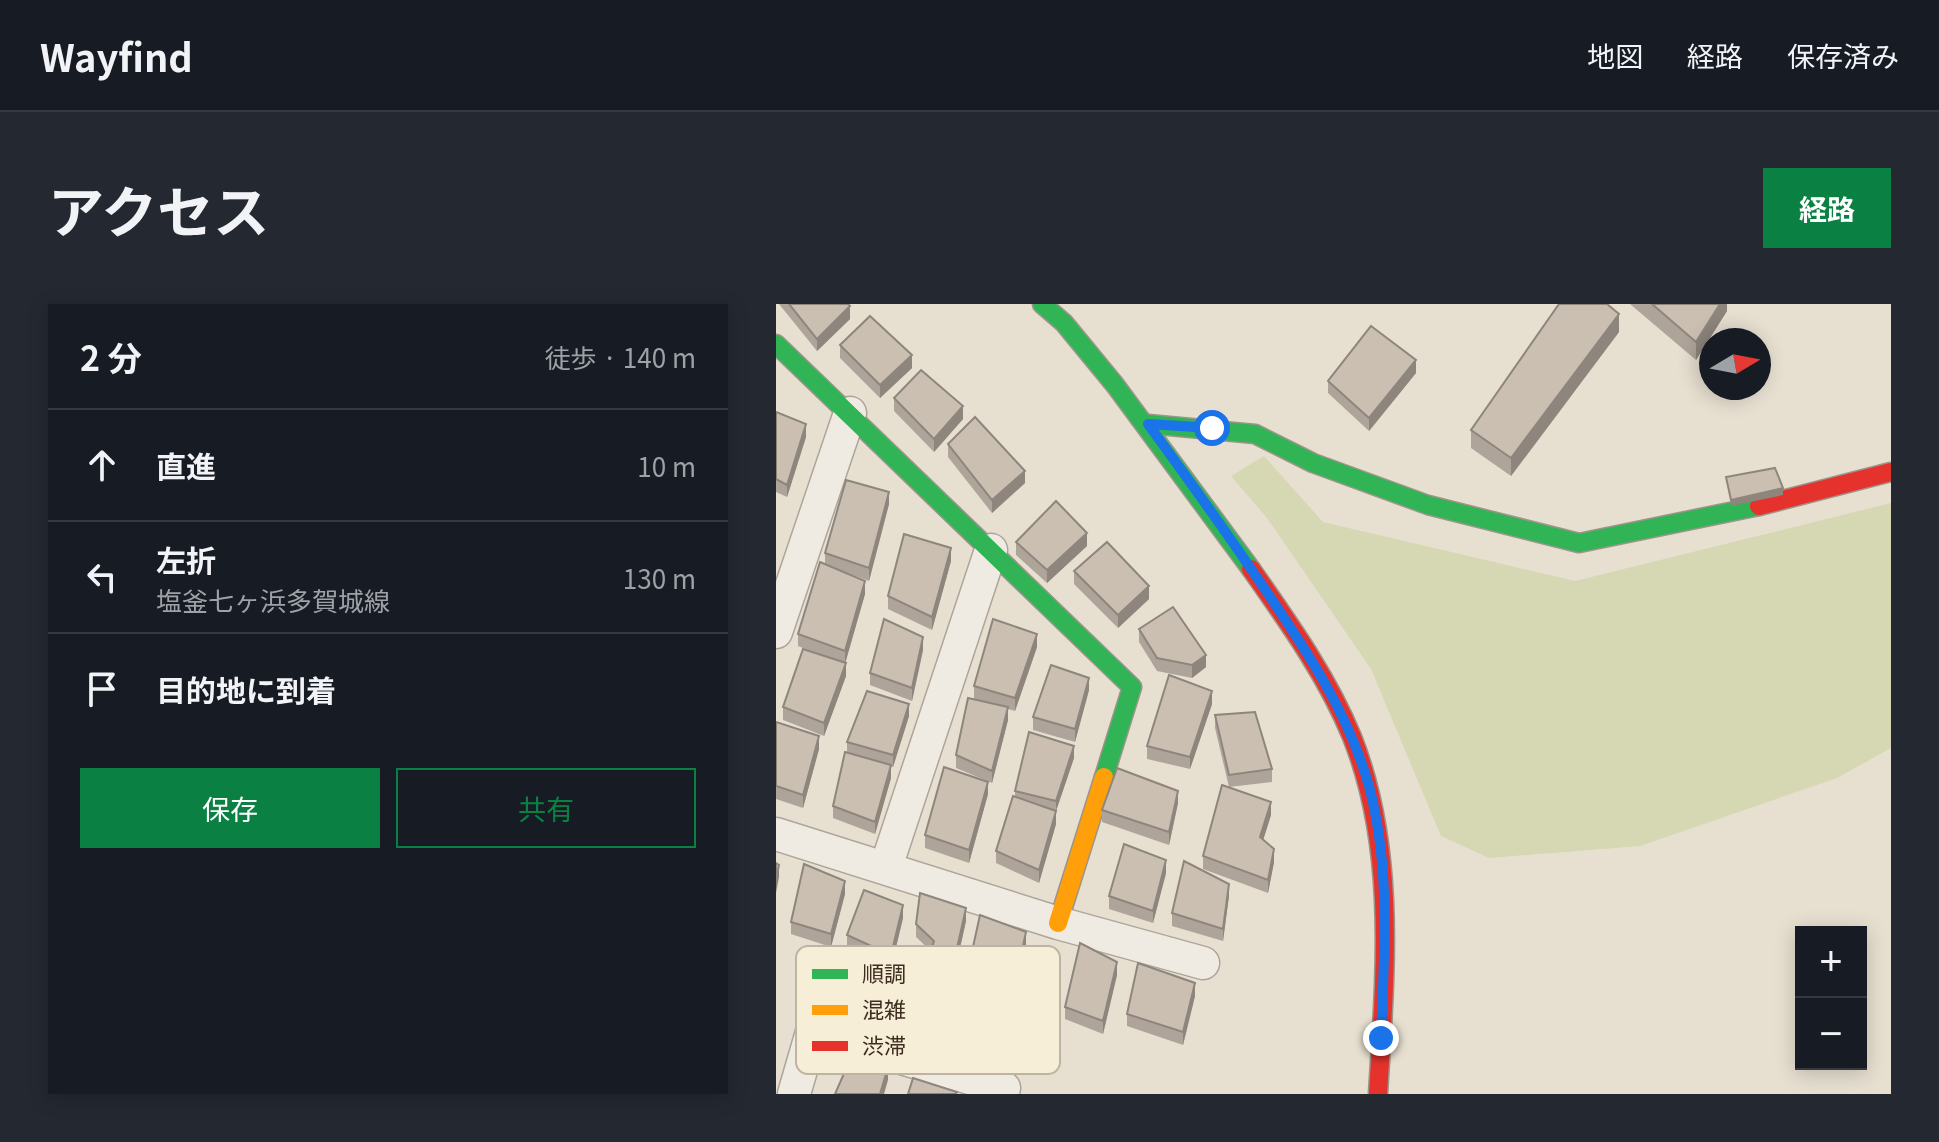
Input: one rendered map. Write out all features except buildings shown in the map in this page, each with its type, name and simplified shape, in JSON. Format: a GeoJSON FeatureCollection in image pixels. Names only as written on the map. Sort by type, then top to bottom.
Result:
{"type":"FeatureCollection","features":[{"type":"Feature","properties":{"kind":"street"},"geometry":{"type":"LineString","coordinates":[[1042,304],[1064,323],[1148,424],[1297,635],[1338,707],[1356,747],[1370,790],[1384,880],[1378,1094]]}},
{"type":"Feature","properties":{"kind":"street"},"geometry":{"type":"LineString","coordinates":[[776,344],[1132,687],[1058,923]]}},
{"type":"Feature","properties":{"kind":"street"},"geometry":{"type":"LineString","coordinates":[[776,632],[850,413]]}},
{"type":"Feature","properties":{"kind":"street"},"geometry":{"type":"LineString","coordinates":[[1148,424],[1255,434],[1313,463],[1428,505],[1579,543],[1785,501],[1891,472]]}},
{"type":"Feature","properties":{"kind":"street"},"geometry":{"type":"LineString","coordinates":[[886,867],[991,550]]}},
{"type":"Feature","properties":{"kind":"street"},"geometry":{"type":"LineString","coordinates":[[776,834],[1058,923],[1203,963]]}},
{"type":"Feature","properties":{"kind":"street"},"geometry":{"type":"LineString","coordinates":[[794,1094],[800,1074]]}},
{"type":"Feature","properties":{"kind":"street"},"geometry":{"type":"LineString","coordinates":[[956,1074],[1004,1088],[1002,1094]]}},
{"type":"Feature","properties":{"kind":"green space"},"geometry":{"type":"Polygon","coordinates":[[[1264,456],[1323,522],[1575,581],[1891,503],[1891,748],[1837,778],[1640,846],[1489,858],[1441,836],[1371,669],[1267,518],[1231,476],[1264,456]]]}},
{"type":"Feature","properties":{"kind":"traffic: fast"},"geometry":{"type":"LineString","coordinates":[[1042,304],[1064,323],[1115,385],[1251,569]]}},
{"type":"Feature","properties":{"kind":"traffic: fast"},"geometry":{"type":"LineString","coordinates":[[776,344],[1132,687],[1104,777]]}},
{"type":"Feature","properties":{"kind":"traffic: fast"},"geometry":{"type":"LineString","coordinates":[[1148,424],[1255,434],[1313,463],[1428,505],[1579,543],[1759,506]]}},
{"type":"Feature","properties":{"kind":"traffic: slow"},"geometry":{"type":"LineString","coordinates":[[1058,923],[1104,777]]}},
{"type":"Feature","properties":{"kind":"traffic: jam"},"geometry":{"type":"LineString","coordinates":[[1759,506],[1891,472]]}},
{"type":"Feature","properties":{"kind":"traffic: jam"},"geometry":{"type":"LineString","coordinates":[[1251,569],[1331,692],[1352,737],[1366,780],[1382,868],[1384,913],[1385,959],[1378,1094]]}},
{"type":"Feature","properties":{"kind":"route"},"geometry":{"type":"LineString","coordinates":[[1212,428],[1148,424],[1297,635],[1338,707],[1356,747],[1370,790],[1384,880],[1381,1038]]}}]}
